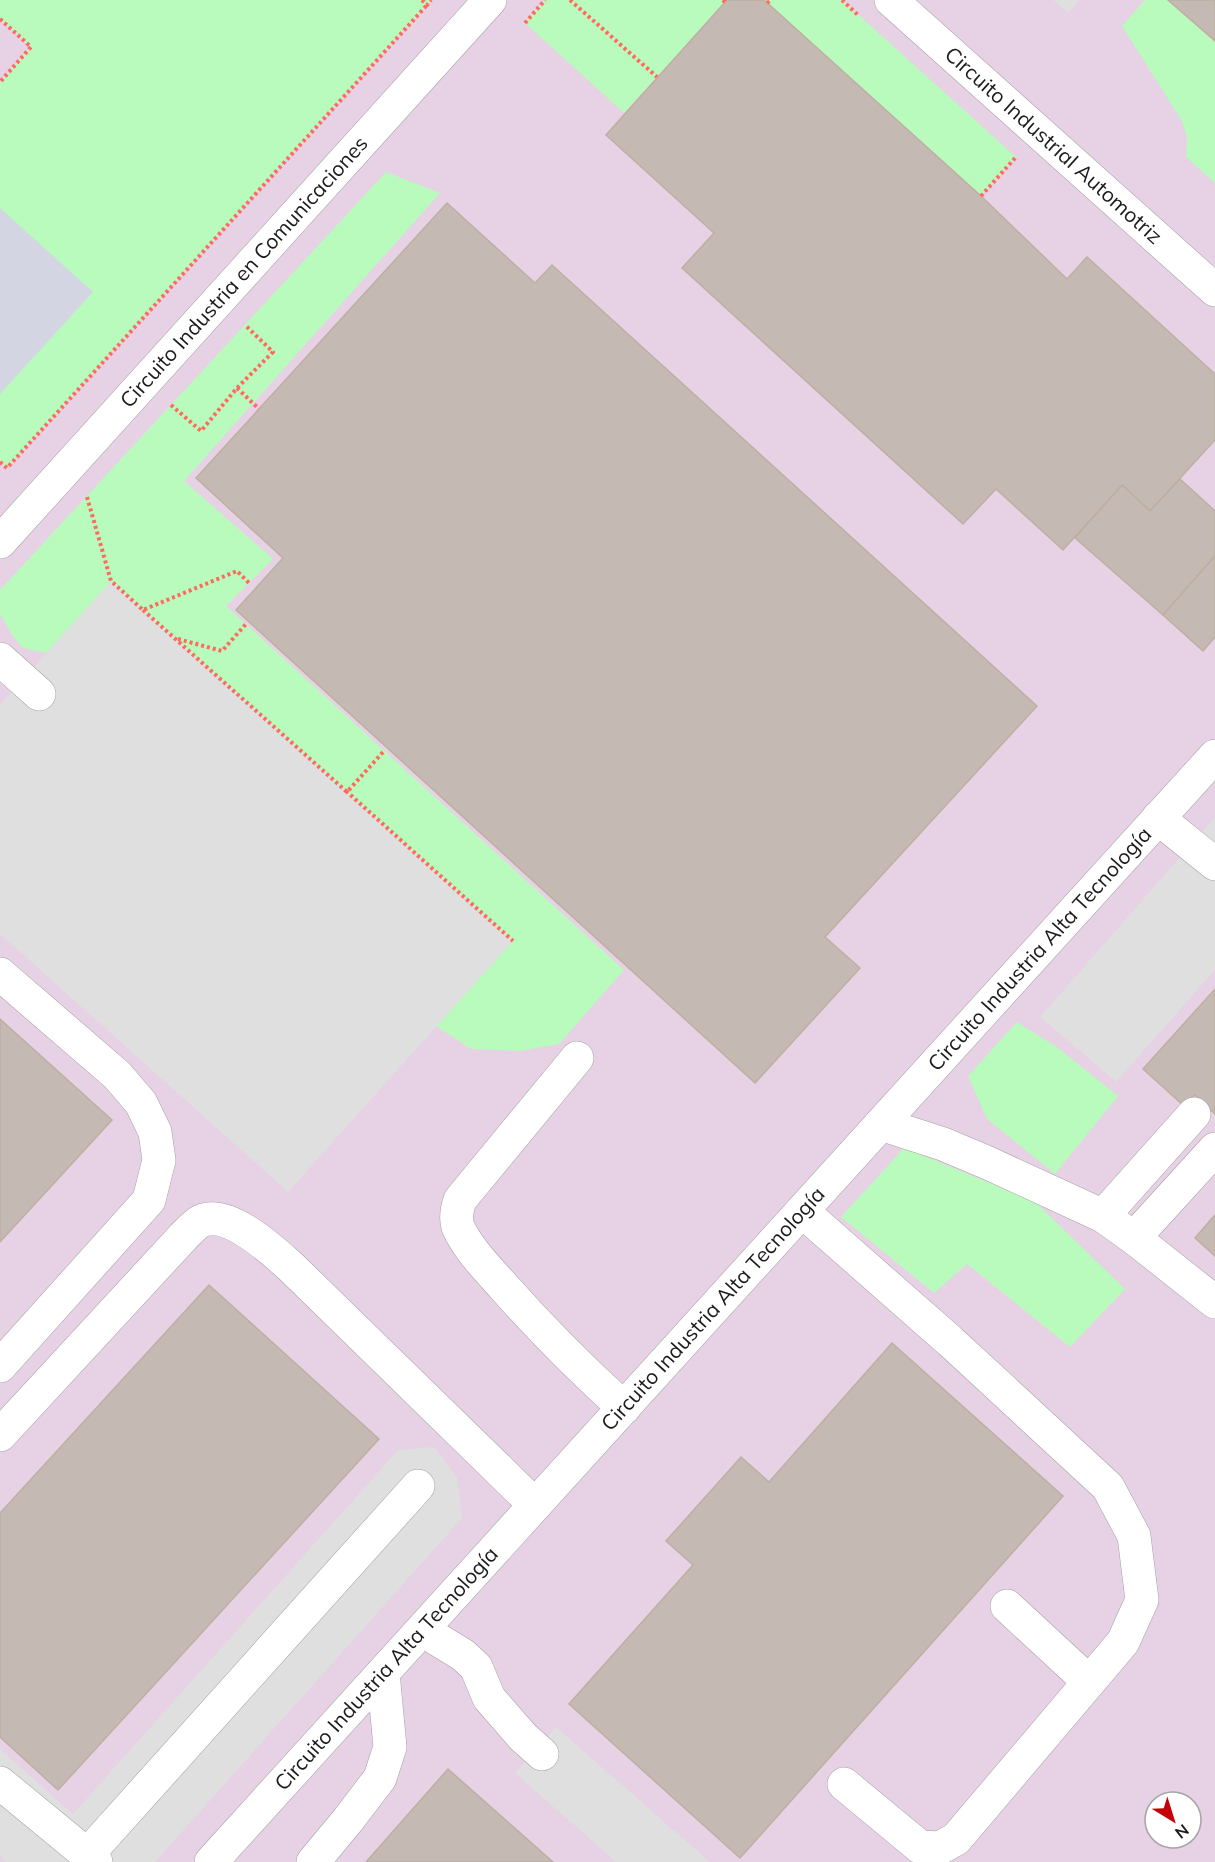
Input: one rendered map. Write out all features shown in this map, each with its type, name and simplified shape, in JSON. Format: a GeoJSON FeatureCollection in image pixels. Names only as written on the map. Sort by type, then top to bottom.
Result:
{"type":"FeatureCollection","features":[{"type":"Feature","properties":{"kind":"street","name":"Circuito Industria en Comunicaciones"},"geometry":{"type":"LineString","coordinates":[[0,542],[490,0]]}},
{"type":"Feature","properties":{"kind":"street","name":"Circuito Industrial Automotriz"},"geometry":{"type":"LineString","coordinates":[[891,0],[1215,290]]}},
{"type":"Feature","properties":{"kind":"street"},"geometry":{"type":"LineString","coordinates":[[0,659],[39,694]]}},
{"type":"Feature","properties":{"kind":"street","name":"Circuito Industria Alta Tecnología"},"geometry":{"type":"LineString","coordinates":[[211,1862],[1215,756]]}},
{"type":"Feature","properties":{"kind":"street"},"geometry":{"type":"LineString","coordinates":[[1158,818],[1215,864]]}},
{"type":"Feature","properties":{"kind":"street"},"geometry":{"type":"LineString","coordinates":[[0,974],[117,1074],[141,1103],[155,1132],[159,1160],[148,1200],[0,1366]]}},
{"type":"Feature","properties":{"kind":"street"},"geometry":{"type":"LineString","coordinates":[[577,1058],[460,1200],[456,1211],[458,1225],[475,1253],[528,1315],[624,1408]]}},
{"type":"Feature","properties":{"kind":"street"},"geometry":{"type":"LineString","coordinates":[[1103,1216],[1194,1114]]}},
{"type":"Feature","properties":{"kind":"street"},"geometry":{"type":"LineString","coordinates":[[881,1124],[943,1144],[1103,1216],[1215,1302]]}},
{"type":"Feature","properties":{"kind":"street"},"geometry":{"type":"LineString","coordinates":[[1134,1238],[1215,1149]]}},
{"type":"Feature","properties":{"kind":"street"},"geometry":{"type":"LineString","coordinates":[[802,1211],[951,1341],[1108,1487],[1134,1536],[1142,1600],[1123,1642],[956,1839],[940,1848],[920,1847],[844,1784]]}},
{"type":"Feature","properties":{"kind":"street"},"geometry":{"type":"LineString","coordinates":[[0,1435],[183,1237],[202,1221],[222,1220],[259,1239],[290,1266],[535,1505]]}},
{"type":"Feature","properties":{"kind":"street"},"geometry":{"type":"LineString","coordinates":[[0,1783],[91,1858],[418,1486]]}},
{"type":"Feature","properties":{"kind":"street"},"geometry":{"type":"LineString","coordinates":[[1007,1606],[1088,1681]]}},
{"type":"Feature","properties":{"kind":"street"},"geometry":{"type":"LineString","coordinates":[[422,1630],[463,1655],[476,1667],[489,1698],[523,1737],[542,1754]]}},
{"type":"Feature","properties":{"kind":"street"},"geometry":{"type":"LineString","coordinates":[[313,1862],[380,1778],[390,1747],[383,1673]]}},
{"type":"Feature","properties":{"kind":"path"},"geometry":{"type":"LineString","coordinates":[[422,0],[427,4]]}},
{"type":"Feature","properties":{"kind":"path"},"geometry":{"type":"LineString","coordinates":[[0,462],[7,468],[431,0]]}},
{"type":"Feature","properties":{"kind":"path"},"geometry":{"type":"LineString","coordinates":[[525,23],[545,0]]}},
{"type":"Feature","properties":{"kind":"path"},"geometry":{"type":"LineString","coordinates":[[570,0],[657,77]]}},
{"type":"Feature","properties":{"kind":"path"},"geometry":{"type":"LineString","coordinates":[[842,0],[868,24]]}},
{"type":"Feature","properties":{"kind":"path"},"geometry":{"type":"LineString","coordinates":[[0,19],[31,46],[0,82]]}},
{"type":"Feature","properties":{"kind":"path"},"geometry":{"type":"LineString","coordinates":[[981,196],[1016,158],[1007,150]]}},
{"type":"Feature","properties":{"kind":"path"},"geometry":{"type":"LineString","coordinates":[[171,405],[201,431],[237,388],[273,352],[245,325]]}},
{"type":"Feature","properties":{"kind":"path"},"geometry":{"type":"LineString","coordinates":[[237,388],[259,409]]}},
{"type":"Feature","properties":{"kind":"path"},"geometry":{"type":"LineString","coordinates":[[87,496],[111,581],[513,941]]}},
{"type":"Feature","properties":{"kind":"path"},"geometry":{"type":"LineString","coordinates":[[143,610],[237,570],[249,583]]}},
{"type":"Feature","properties":{"kind":"path"},"geometry":{"type":"LineString","coordinates":[[175,638],[222,651],[246,624]]}},
{"type":"Feature","properties":{"kind":"path"},"geometry":{"type":"LineString","coordinates":[[340,786],[347,792],[384,751]]}},
{"type":"Feature","properties":{"kind":"shaded area"},"geometry":{"type":"Polygon","coordinates":[[[0,0],[1215,0],[1215,1862],[0,1862],[0,0]]]}},
{"type":"Feature","properties":{"kind":"shaded area"},"geometry":{"type":"Polygon","coordinates":[[[1053,0],[1080,0],[1068,13],[1053,0]]]}},
{"type":"Feature","properties":{"kind":"shaded area"},"geometry":{"type":"Polygon","coordinates":[[[0,208],[93,292],[0,394],[0,208]]]}},
{"type":"Feature","properties":{"kind":"shaded area"},"geometry":{"type":"Polygon","coordinates":[[[111,581],[513,941],[288,1192],[0,934],[0,705],[111,581]]]}},
{"type":"Feature","properties":{"kind":"shaded area"},"geometry":{"type":"Polygon","coordinates":[[[1215,817],[1215,970],[1116,1082],[1040,1017],[1215,817]]]}},
{"type":"Feature","properties":{"kind":"shaded area"},"geometry":{"type":"Polygon","coordinates":[[[434,1447],[457,1477],[462,1518],[155,1862],[6,1862],[0,1856],[0,1749],[73,1814],[398,1450],[434,1447]]]}},
{"type":"Feature","properties":{"kind":"shaded area"},"geometry":{"type":"Polygon","coordinates":[[[556,1727],[710,1862],[616,1862],[515,1773],[556,1727]]]}},
{"type":"Feature","properties":{"kind":"green space"},"geometry":{"type":"Polygon","coordinates":[[[0,0],[431,0],[7,468],[0,462],[0,82],[31,47],[0,19],[0,0]]]}},
{"type":"Feature","properties":{"kind":"green space"},"geometry":{"type":"Polygon","coordinates":[[[545,0],[727,0],[624,113],[525,23],[545,0]]]}},
{"type":"Feature","properties":{"kind":"green space"},"geometry":{"type":"Polygon","coordinates":[[[764,0],[842,0],[1016,157],[981,196],[764,0]]]}},
{"type":"Feature","properties":{"kind":"green space"},"geometry":{"type":"Polygon","coordinates":[[[1145,0],[1168,0],[1215,41],[1215,183],[1186,157],[1187,138],[1182,121],[1122,26],[1145,0]]]}},
{"type":"Feature","properties":{"kind":"green space"},"geometry":{"type":"Polygon","coordinates":[[[386,172],[440,193],[184,481],[273,559],[226,606],[624,970],[559,1044],[520,1051],[471,1049],[436,1026],[513,941],[111,582],[46,653],[23,648],[12,635],[0,614],[0,590],[386,172]]]}},
{"type":"Feature","properties":{"kind":"green space"},"geometry":{"type":"Polygon","coordinates":[[[1017,1022],[1058,1048],[1118,1096],[1055,1174],[987,1119],[968,1076],[1017,1022]]]}},
{"type":"Feature","properties":{"kind":"green space"},"geometry":{"type":"Polygon","coordinates":[[[904,1148],[1034,1201],[1125,1289],[1070,1347],[967,1264],[934,1293],[841,1217],[904,1148]]]}},
{"type":"Feature","properties":{"kind":"building"},"geometry":{"type":"Polygon","coordinates":[[[727,0],[764,0],[981,196],[1067,279],[1087,257],[1215,374],[1215,440],[1150,511],[1122,485],[1063,550],[996,489],[963,524],[682,268],[714,233],[606,135],[727,0]]]}},
{"type":"Feature","properties":{"kind":"building"},"geometry":{"type":"Polygon","coordinates":[[[1168,0],[1215,0],[1215,41],[1168,0]]]}},
{"type":"Feature","properties":{"kind":"building"},"geometry":{"type":"Polygon","coordinates":[[[447,203],[535,283],[552,265],[1037,706],[825,937],[860,968],[755,1083],[236,610],[283,558],[196,478],[447,203]]]}},
{"type":"Feature","properties":{"kind":"building"},"geometry":{"type":"Polygon","coordinates":[[[1180,479],[1215,511],[1215,556],[1163,615],[1075,538],[1122,485],[1150,511],[1180,479]]]}},
{"type":"Feature","properties":{"kind":"building"},"geometry":{"type":"Polygon","coordinates":[[[1215,556],[1215,637],[1203,651],[1163,615],[1215,556]]]}},
{"type":"Feature","properties":{"kind":"building"},"geometry":{"type":"Polygon","coordinates":[[[1215,989],[1215,1114],[1195,1095],[1184,1106],[1143,1069],[1215,989]]]}},
{"type":"Feature","properties":{"kind":"building"},"geometry":{"type":"Polygon","coordinates":[[[0,1019],[112,1120],[0,1242],[0,1019]]]}},
{"type":"Feature","properties":{"kind":"building"},"geometry":{"type":"Polygon","coordinates":[[[1215,1215],[1215,1256],[1195,1238],[1215,1215]]]}},
{"type":"Feature","properties":{"kind":"building"},"geometry":{"type":"Polygon","coordinates":[[[209,1285],[379,1439],[58,1790],[0,1737],[0,1513],[209,1285]]]}},
{"type":"Feature","properties":{"kind":"building"},"geometry":{"type":"Polygon","coordinates":[[[892,1343],[1063,1496],[740,1858],[569,1704],[693,1565],[666,1541],[741,1457],[769,1482],[892,1343]]]}},
{"type":"Feature","properties":{"kind":"building"},"geometry":{"type":"Polygon","coordinates":[[[448,1769],[553,1862],[366,1862],[448,1769]]]}}]}
